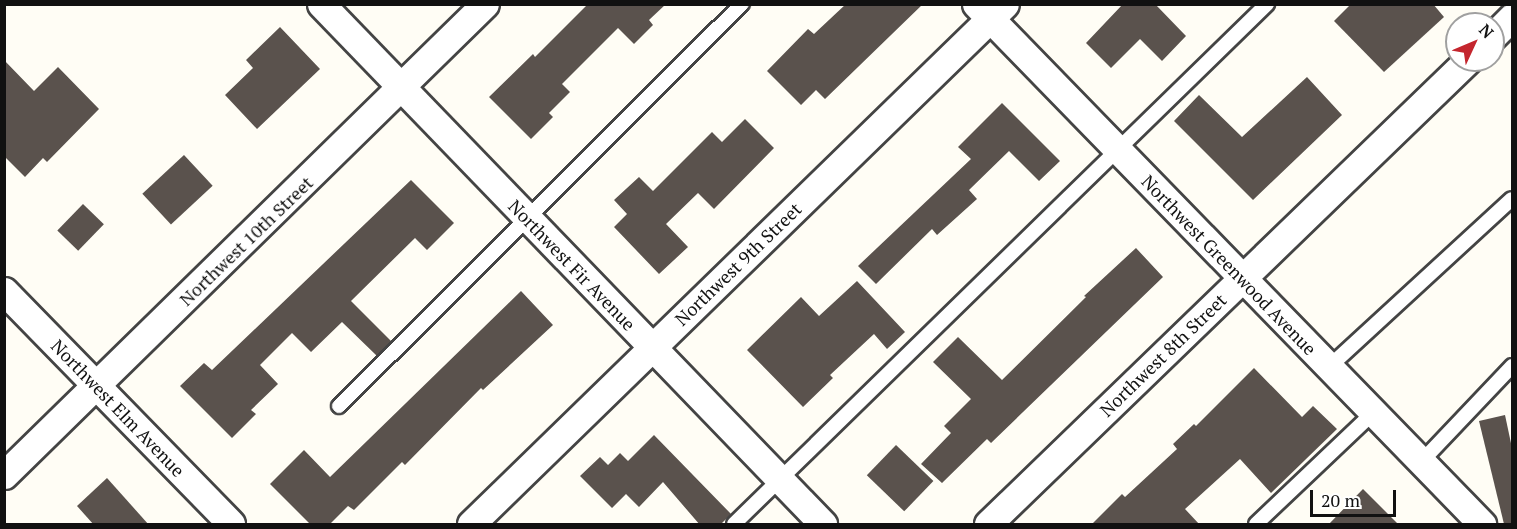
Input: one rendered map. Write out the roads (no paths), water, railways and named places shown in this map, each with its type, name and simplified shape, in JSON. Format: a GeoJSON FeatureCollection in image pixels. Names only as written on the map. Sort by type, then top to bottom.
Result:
{"type":"FeatureCollection","features":[{"type":"Feature","properties":{"kind":"street","name":"Northwest Fir Avenue"},"geometry":{"type":"LineString","coordinates":[[321,4],[823,525]]}},
{"type":"Feature","properties":{"kind":"street","name":"Northwest 10th Street"},"geometry":{"type":"LineString","coordinates":[[4,475],[98,387],[486,4]]}},
{"type":"Feature","properties":{"kind":"street","name":"Northwest Greenwood Avenue"},"geometry":{"type":"LineString","coordinates":[[990,9],[1119,152],[1482,525]]}},
{"type":"Feature","properties":{"kind":"street","name":"Northwest 9th Street"},"geometry":{"type":"LineString","coordinates":[[471,525],[652,348],[990,9]]}},
{"type":"Feature","properties":{"kind":"street","name":"Northwest 8th Street"},"geometry":{"type":"LineString","coordinates":[[988,525],[1456,72]]}},
{"type":"Feature","properties":{"kind":"street","name":"Northwest Elm Avenue"},"geometry":{"type":"LineString","coordinates":[[4,291],[231,525]]}},
{"type":"Feature","properties":{"kind":"lane"},"geometry":{"type":"LineString","coordinates":[[339,406],[742,4]]}},
{"type":"Feature","properties":{"kind":"lane"},"geometry":{"type":"LineString","coordinates":[[734,525],[1119,152],[1267,4]]}},
{"type":"Feature","properties":{"kind":"lane"},"geometry":{"type":"LineString","coordinates":[[1329,368],[1512,199]]}},
{"type":"Feature","properties":{"kind":"lane"},"geometry":{"type":"LineString","coordinates":[[1422,461],[1512,366]]}},
{"type":"Feature","properties":{"kind":"lane"},"geometry":{"type":"LineString","coordinates":[[1256,525],[1373,413]]}}]}
